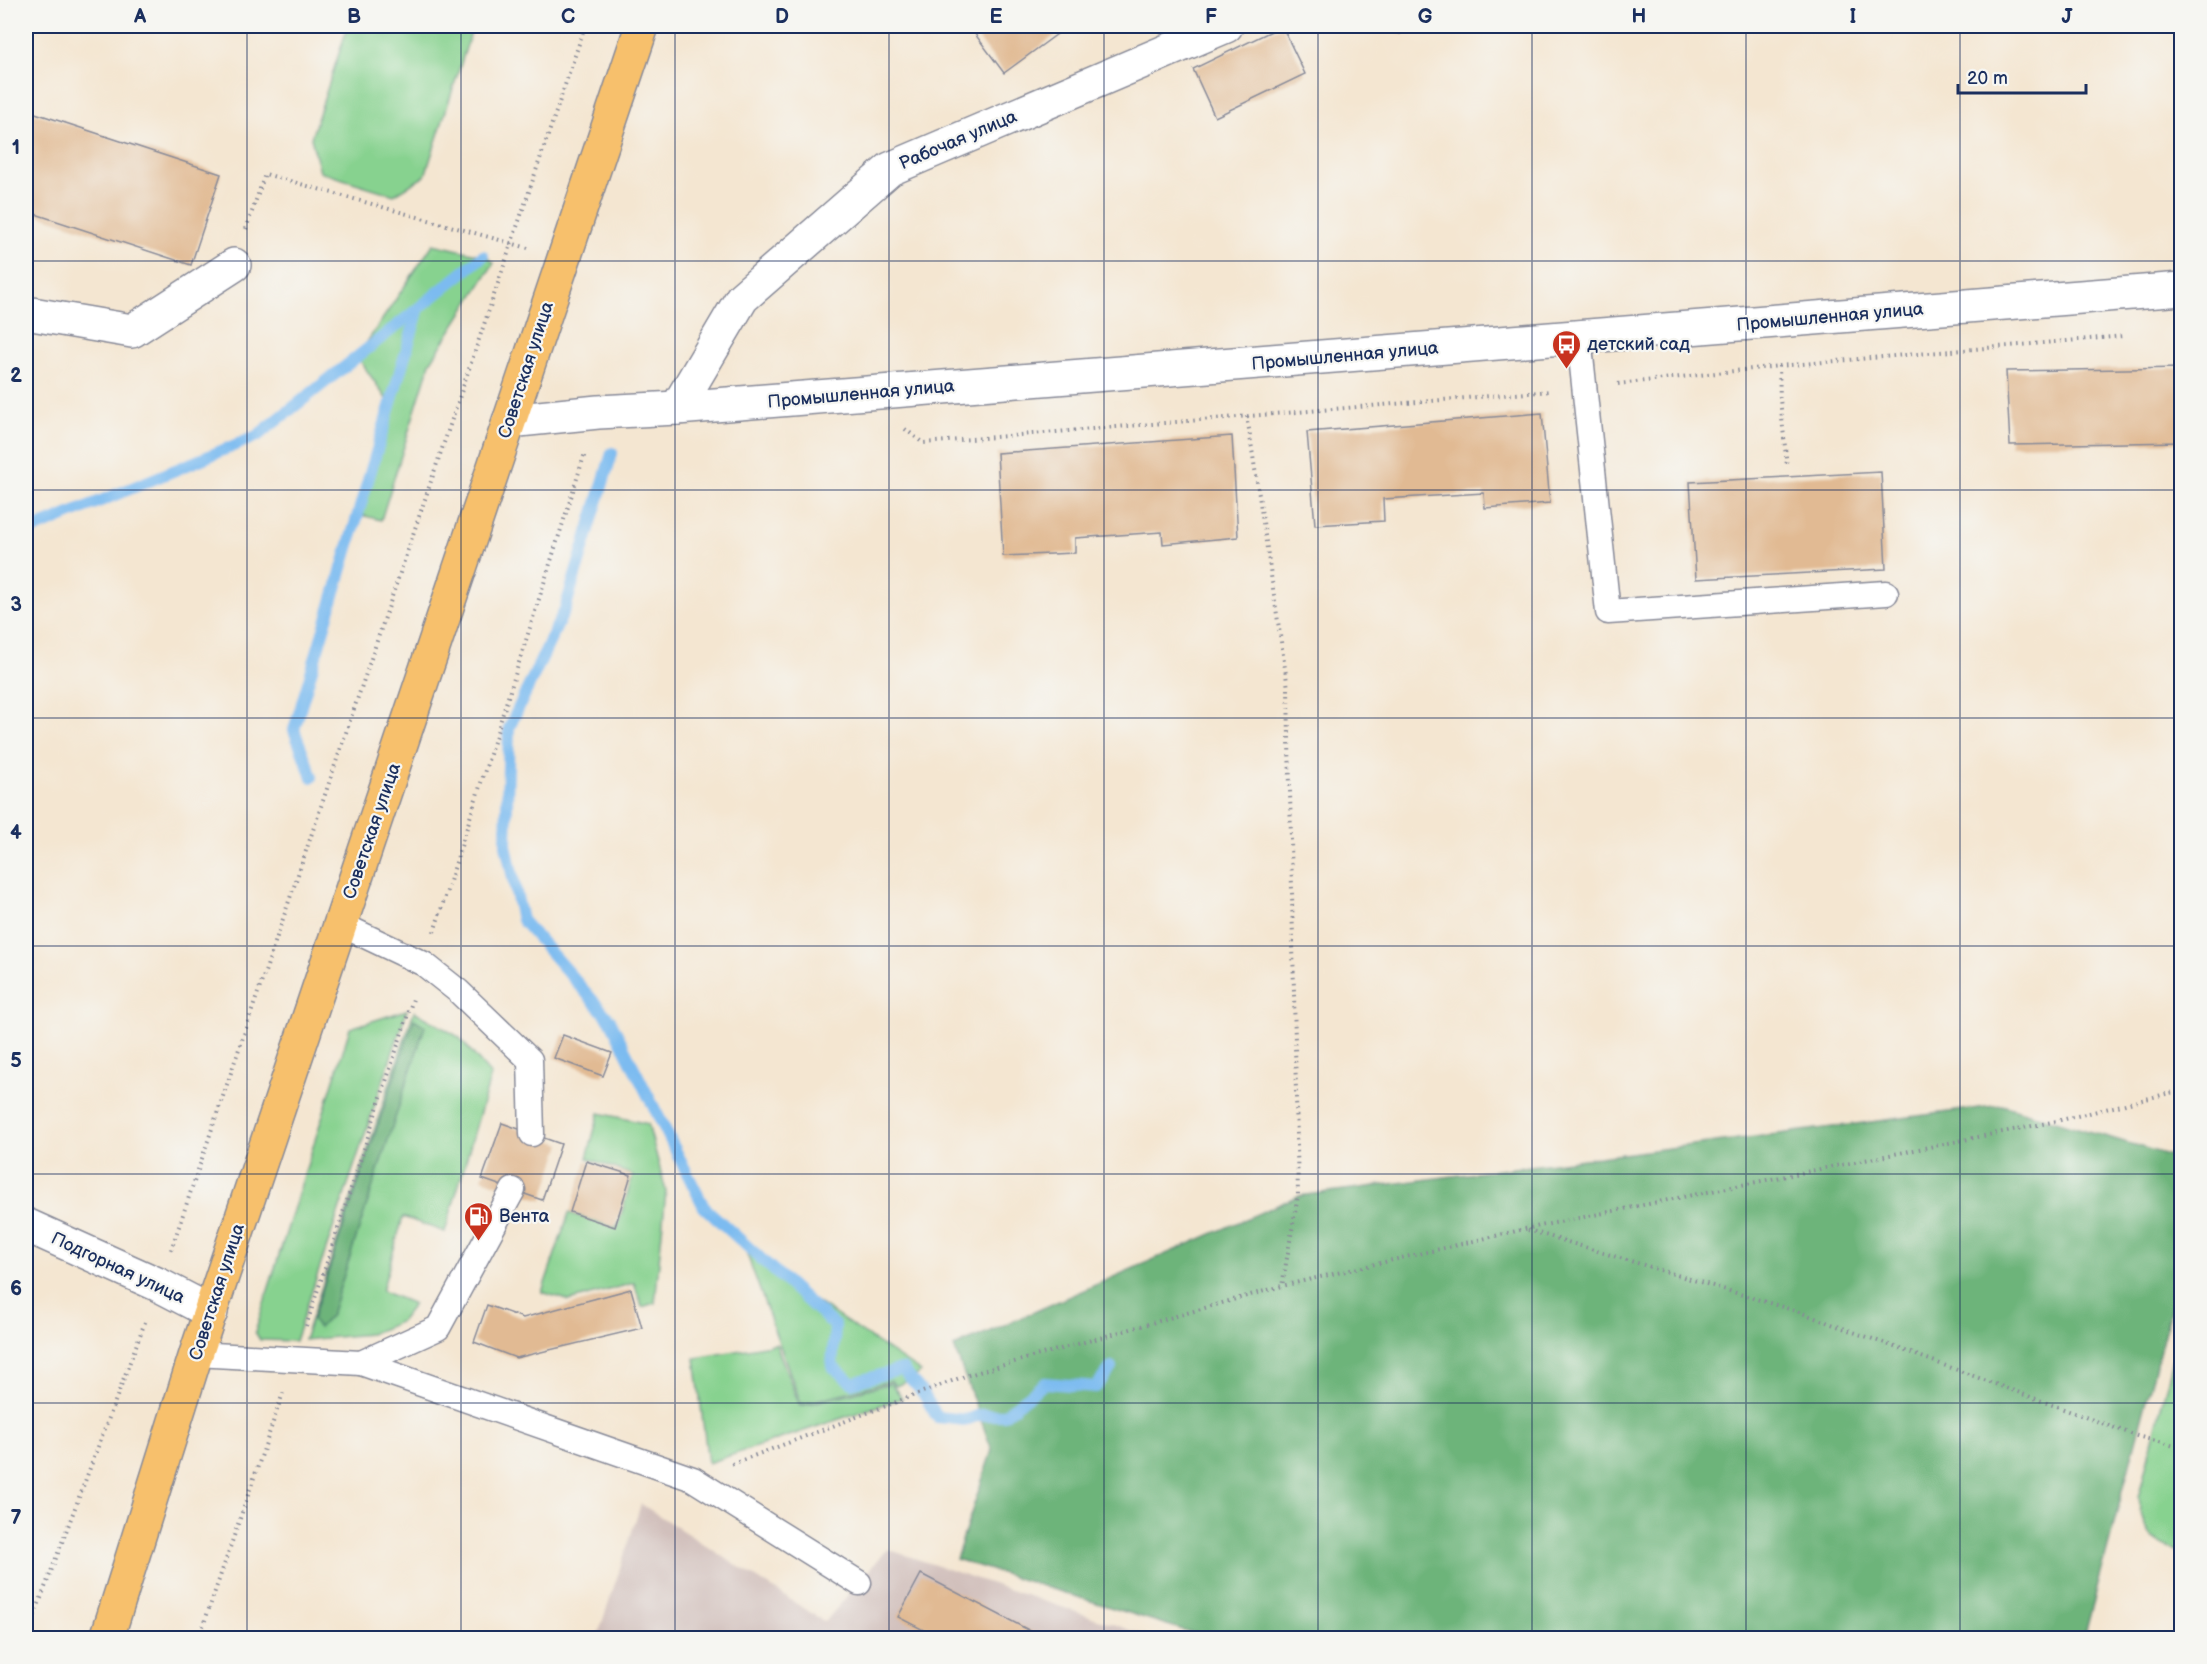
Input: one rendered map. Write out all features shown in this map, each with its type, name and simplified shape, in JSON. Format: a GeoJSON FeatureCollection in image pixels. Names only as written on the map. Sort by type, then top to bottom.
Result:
{"type":"FeatureCollection","features":[{"type":"Feature","properties":{"kind":"main road","name":"Советская улица"},"geometry":{"type":"LineString","coordinates":[[107,1638],[196,1354],[642,26]]}},
{"type":"Feature","properties":{"kind":"street","name":"Рабочая улица"},"geometry":{"type":"LineString","coordinates":[[677,408],[742,298],[890,169],[1226,26]]}},
{"type":"Feature","properties":{"kind":"street"},"geometry":{"type":"LineString","coordinates":[[26,313],[132,331],[234,265]]}},
{"type":"Feature","properties":{"kind":"street","name":"Промышленная улица"},"geometry":{"type":"LineString","coordinates":[[509,422],[598,412],[677,408],[2181,292]]}},
{"type":"Feature","properties":{"kind":"street","name":"Подгорная улица"},"geometry":{"type":"LineString","coordinates":[[26,1225],[159,1285],[211,1312]]}},
{"type":"Feature","properties":{"kind":"lane"},"geometry":{"type":"LineString","coordinates":[[1579,337],[1608,612],[1887,593]]}},
{"type":"Feature","properties":{"kind":"lane"},"geometry":{"type":"LineString","coordinates":[[340,924],[424,964],[458,991],[530,1060],[532,1134]]}},
{"type":"Feature","properties":{"kind":"lane"},"geometry":{"type":"LineString","coordinates":[[361,1363],[438,1328],[513,1190]]}},
{"type":"Feature","properties":{"kind":"lane"},"geometry":{"type":"LineString","coordinates":[[196,1354],[361,1363],[693,1479],[859,1583]]}},
{"type":"Feature","properties":{"kind":"path"},"geometry":{"type":"LineString","coordinates":[[26,1638],[159,1285],[585,26]]}},
{"type":"Feature","properties":{"kind":"path"},"geometry":{"type":"LineString","coordinates":[[234,265],[265,174],[563,258]]}},
{"type":"Feature","properties":{"kind":"path"},"geometry":{"type":"LineString","coordinates":[[860,394],[923,443],[1585,388],[1779,366],[2134,335]]}},
{"type":"Feature","properties":{"kind":"path"},"geometry":{"type":"LineString","coordinates":[[1779,366],[1787,466]]}},
{"type":"Feature","properties":{"kind":"path"},"geometry":{"type":"LineString","coordinates":[[200,1638],[295,1360],[424,964],[598,412]]}},
{"type":"Feature","properties":{"kind":"path"},"geometry":{"type":"LineString","coordinates":[[1247,416],[1288,688],[1298,1196],[1282,1286]]}},
{"type":"Feature","properties":{"kind":"path"},"geometry":{"type":"LineString","coordinates":[[693,1479],[965,1376],[1282,1286],[1526,1229],[2057,1121],[2181,1090]]}},
{"type":"Feature","properties":{"kind":"path"},"geometry":{"type":"LineString","coordinates":[[1526,1229],[1799,1312],[2137,1436],[2181,1448]]}},
{"type":"Feature","properties":{"kind":"shaded area"},"geometry":{"type":"Polygon","coordinates":[[[641,1504],[825,1622],[887,1549],[1155,1638],[597,1638],[641,1504]]]}},
{"type":"Feature","properties":{"kind":"green space"},"geometry":{"type":"Polygon","coordinates":[[[348,26],[473,26],[425,176],[394,195],[320,172],[311,138],[348,26]]]}},
{"type":"Feature","properties":{"kind":"green space"},"geometry":{"type":"Polygon","coordinates":[[[433,244],[481,255],[361,352],[361,351],[433,244]]]}},
{"type":"Feature","properties":{"kind":"green space"},"geometry":{"type":"Polygon","coordinates":[[[487,257],[494,263],[430,363],[381,520],[361,515],[422,312],[487,257]]]}},
{"type":"Feature","properties":{"kind":"green space"},"geometry":{"type":"Polygon","coordinates":[[[416,314],[387,400],[359,359],[416,314]]]}},
{"type":"Feature","properties":{"kind":"green space"},"geometry":{"type":"Polygon","coordinates":[[[407,1010],[295,1341],[260,1340],[255,1332],[350,1028],[407,1010]]]}},
{"type":"Feature","properties":{"kind":"green space"},"geometry":{"type":"Polygon","coordinates":[[[414,1011],[459,1037],[491,1075],[445,1232],[403,1217],[382,1291],[414,1304],[400,1322],[370,1334],[304,1340],[414,1011]]]}},
{"type":"Feature","properties":{"kind":"green space"},"geometry":{"type":"Polygon","coordinates":[[[414,1019],[425,1026],[331,1315],[319,1328],[312,1320],[414,1019]]]}},
{"type":"Feature","properties":{"kind":"green space"},"geometry":{"type":"Polygon","coordinates":[[[2002,1105],[2181,1159],[2181,1270],[2084,1638],[1209,1638],[956,1559],[992,1450],[954,1347],[1298,1196],[2002,1105]]]}},
{"type":"Feature","properties":{"kind":"green space"},"geometry":{"type":"Polygon","coordinates":[[[599,1113],[648,1124],[666,1191],[655,1303],[642,1307],[634,1283],[569,1301],[542,1292],[569,1213],[617,1228],[633,1175],[587,1158],[599,1113]]]}},
{"type":"Feature","properties":{"kind":"green space"},"geometry":{"type":"Polygon","coordinates":[[[744,1246],[832,1327],[830,1368],[851,1385],[901,1371],[909,1380],[896,1386],[891,1381],[801,1404],[744,1246]]]}},
{"type":"Feature","properties":{"kind":"green space"},"geometry":{"type":"Polygon","coordinates":[[[814,1300],[921,1372],[913,1378],[902,1367],[853,1381],[834,1365],[837,1325],[813,1302],[814,1300]]]}},
{"type":"Feature","properties":{"kind":"green space"},"geometry":{"type":"Polygon","coordinates":[[[2181,1328],[2182,1552],[2161,1544],[2149,1534],[2142,1519],[2138,1498],[2181,1328]]]}},
{"type":"Feature","properties":{"kind":"green space"},"geometry":{"type":"Polygon","coordinates":[[[776,1344],[800,1406],[891,1383],[902,1398],[708,1463],[695,1358],[776,1344]]]}},
{"type":"Feature","properties":{"kind":"building"},"geometry":{"type":"Polygon","coordinates":[[[969,26],[1068,26],[1004,73],[969,26]]]}},
{"type":"Feature","properties":{"kind":"building"},"geometry":{"type":"Polygon","coordinates":[[[1282,26],[1305,74],[1215,117],[1193,69],[1282,26]]]}},
{"type":"Feature","properties":{"kind":"building"},"geometry":{"type":"Polygon","coordinates":[[[1397,26],[1431,26],[1399,34],[1397,26]]]}},
{"type":"Feature","properties":{"kind":"building"},"geometry":{"type":"Polygon","coordinates":[[[26,110],[221,174],[191,265],[26,211],[26,110]]]}},
{"type":"Feature","properties":{"kind":"building"},"geometry":{"type":"Polygon","coordinates":[[[2182,368],[2182,442],[2010,445],[2006,371],[2182,368]]]}},
{"type":"Feature","properties":{"kind":"building"},"geometry":{"type":"Polygon","coordinates":[[[1542,413],[1550,503],[1485,508],[1484,493],[1383,499],[1384,521],[1315,525],[1307,432],[1542,413]]]}},
{"type":"Feature","properties":{"kind":"building"},"geometry":{"type":"Polygon","coordinates":[[[1232,436],[1238,537],[1163,544],[1162,532],[1075,538],[1075,553],[1003,556],[997,453],[1232,436]]]}},
{"type":"Feature","properties":{"kind":"building"},"geometry":{"type":"Polygon","coordinates":[[[1881,472],[1886,569],[1696,579],[1690,482],[1881,472]]]}},
{"type":"Feature","properties":{"kind":"building"},"geometry":{"type":"Polygon","coordinates":[[[563,1035],[612,1053],[603,1076],[554,1058],[563,1035]]]}},
{"type":"Feature","properties":{"kind":"building"},"geometry":{"type":"Polygon","coordinates":[[[502,1123],[561,1144],[542,1200],[482,1179],[502,1123]]]}},
{"type":"Feature","properties":{"kind":"building"},"geometry":{"type":"Polygon","coordinates":[[[586,1161],[631,1175],[615,1227],[570,1212],[586,1161]]]}},
{"type":"Feature","properties":{"kind":"building"},"geometry":{"type":"Polygon","coordinates":[[[631,1289],[642,1328],[516,1358],[474,1342],[487,1305],[523,1318],[631,1289]]]}},
{"type":"Feature","properties":{"kind":"building"},"geometry":{"type":"Polygon","coordinates":[[[921,1574],[1044,1638],[939,1638],[898,1617],[921,1574]]]}},
{"type":"Feature","properties":{"kind":"waterway"},"geometry":{"type":"LineString","coordinates":[[312,777],[294,730],[419,308],[483,256]]}},
{"type":"Feature","properties":{"kind":"waterway"},"geometry":{"type":"LineString","coordinates":[[26,532],[257,436],[419,308]]}},
{"type":"Feature","properties":{"kind":"waterway"},"geometry":{"type":"LineString","coordinates":[[612,453],[565,609],[509,728],[506,845],[522,920],[610,1020],[704,1207],[835,1326],[832,1366],[852,1383],[902,1369],[923,1393],[937,1417],[966,1420],[979,1415],[1004,1415],[1045,1383],[1096,1387],[1111,1368]]}},
{"type":"Feature","properties":{"kind":"place","name":"детский сад"},"geometry":{"type":"Point","coordinates":[1566,370]}},
{"type":"Feature","properties":{"kind":"place","name":"Вента"},"geometry":{"type":"Point","coordinates":[478,1242]}}]}
